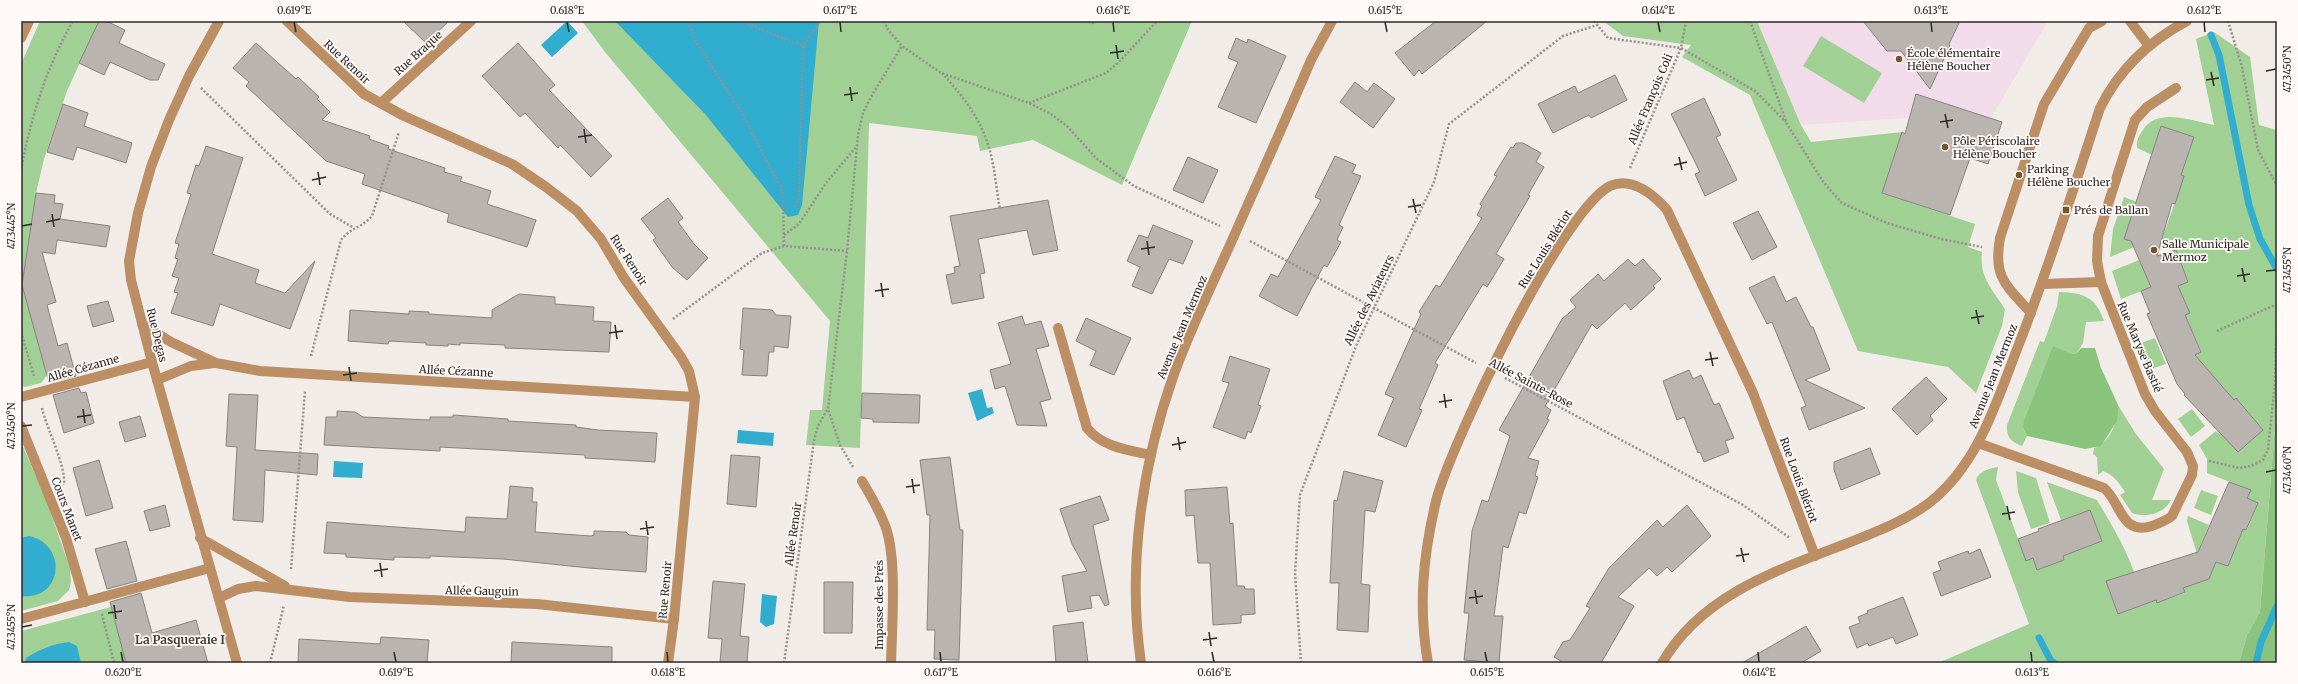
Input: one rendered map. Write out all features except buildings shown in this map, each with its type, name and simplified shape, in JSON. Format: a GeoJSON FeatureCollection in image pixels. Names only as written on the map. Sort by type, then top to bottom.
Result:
{"type":"FeatureCollection","features":[{"type":"Feature","properties":{"kind":"street"},"geometry":{"type":"LineString","coordinates":[[21,38],[29,21]]}},
{"type":"Feature","properties":{"kind":"street","name":"Rue Degas"},"geometry":{"type":"LineString","coordinates":[[219,21],[189,76],[169,120],[151,167],[138,213],[129,261],[131,280],[152,362],[200,538],[237,663]]}},
{"type":"Feature","properties":{"kind":"street","name":"Rue Renoir"},"geometry":{"type":"LineString","coordinates":[[287,21],[347,80],[364,94],[404,116],[512,164],[546,187],[577,211],[601,239],[624,278],[661,328],[690,371],[695,397],[674,619],[668,663]]}},
{"type":"Feature","properties":{"kind":"street","name":"Rue Braque"},"geometry":{"type":"LineString","coordinates":[[381,103],[471,21]]}},
{"type":"Feature","properties":{"kind":"street","name":"Avenue Jean Mermoz"},"geometry":{"type":"LineString","coordinates":[[1142,663],[1138,620],[1138,544],[1143,498],[1161,413],[1175,373],[1236,233],[1312,60],[1332,21]]}},
{"type":"Feature","properties":{"kind":"street"},"geometry":{"type":"LineString","coordinates":[[2031,313],[2001,278],[1998,268],[1998,250],[2044,104],[2089,28],[2102,21]]}},
{"type":"Feature","properties":{"kind":"street"},"geometry":{"type":"LineString","coordinates":[[2130,21],[2149,46]]}},
{"type":"Feature","properties":{"kind":"street","name":"Avenue Jean Mermoz"},"geometry":{"type":"LineString","coordinates":[[1662,663],[1669,651],[1701,615],[1740,588],[1879,531],[1929,503],[1961,471],[1988,425],[2042,284],[2100,108],[2108,91],[2149,46],[2171,30],[2187,21]]}},
{"type":"Feature","properties":{"kind":"street","name":"Rue Maryse Bastié"},"geometry":{"type":"LineString","coordinates":[[2176,88],[2147,107],[2135,120],[2098,236],[2097,261],[2101,282],[2145,394],[2155,411],[2187,452],[2192,464]]}},
{"type":"Feature","properties":{"kind":"street","name":"Rue Louis Blériot"},"geometry":{"type":"LineString","coordinates":[[1428,663],[1422,625],[1423,572],[1436,500],[1470,414],[1529,299],[1564,236],[1587,206],[1610,186],[1624,182],[1640,188],[1655,197],[1667,210],[1675,224],[1753,393],[1815,556]]}},
{"type":"Feature","properties":{"kind":"street"},"geometry":{"type":"LineString","coordinates":[[2042,284],[2101,282]]}},
{"type":"Feature","properties":{"kind":"street","name":"Allée Cézanne"},"geometry":{"type":"LineString","coordinates":[[142,324],[171,342],[216,363],[260,371],[695,397]]}},
{"type":"Feature","properties":{"kind":"street"},"geometry":{"type":"LineString","coordinates":[[1058,328],[1087,428],[1094,437],[1104,442],[1151,455]]}},
{"type":"Feature","properties":{"kind":"street","name":"Allée Cézanne"},"geometry":{"type":"LineString","coordinates":[[21,397],[152,362]]}},
{"type":"Feature","properties":{"kind":"street","name":"Allée Cézanne"},"geometry":{"type":"LineString","coordinates":[[157,380],[191,366],[216,363]]}},
{"type":"Feature","properties":{"kind":"street","name":"Cours Manet"},"geometry":{"type":"LineString","coordinates":[[21,426],[66,538],[85,602]]}},
{"type":"Feature","properties":{"kind":"street"},"geometry":{"type":"LineString","coordinates":[[1978,443],[2104,488],[2114,499],[2125,520],[2131,525],[2143,527],[2168,520],[2172,516],[2192,475],[2192,464]]}},
{"type":"Feature","properties":{"kind":"street","name":"Impasse des Prés"},"geometry":{"type":"LineString","coordinates":[[862,481],[876,504],[886,529],[892,562],[891,663]]}},
{"type":"Feature","properties":{"kind":"street","name":"Allée Gauguin"},"geometry":{"type":"LineString","coordinates":[[200,538],[288,588]]}},
{"type":"Feature","properties":{"kind":"street"},"geometry":{"type":"LineString","coordinates":[[21,619],[210,568]]}},
{"type":"Feature","properties":{"kind":"street","name":"Allée Gauguin"},"geometry":{"type":"LineString","coordinates":[[218,598],[238,589],[256,586],[288,588],[314,594],[350,597],[537,604],[674,619]]}},
{"type":"Feature","properties":{"kind":"path"},"geometry":{"type":"LineString","coordinates":[[21,170],[28,129],[42,85],[58,46],[73,21]]}},
{"type":"Feature","properties":{"kind":"path"},"geometry":{"type":"LineString","coordinates":[[688,21],[696,42],[740,110],[783,195],[784,246]]}},
{"type":"Feature","properties":{"kind":"path"},"geometry":{"type":"LineString","coordinates":[[740,21],[803,46]]}},
{"type":"Feature","properties":{"kind":"path"},"geometry":{"type":"LineString","coordinates":[[795,207],[799,197],[803,46],[820,21]]}},
{"type":"Feature","properties":{"kind":"path"},"geometry":{"type":"LineString","coordinates":[[884,21],[888,30],[902,46],[942,73],[962,96],[980,125],[989,148],[1000,209]]}},
{"type":"Feature","properties":{"kind":"path"},"geometry":{"type":"LineString","coordinates":[[1084,21],[1093,21]]}},
{"type":"Feature","properties":{"kind":"path"},"geometry":{"type":"LineString","coordinates":[[1029,103],[1106,73],[1119,62],[1157,21]]}},
{"type":"Feature","properties":{"kind":"path"},"geometry":{"type":"LineString","coordinates":[[1594,21],[1608,38],[1681,48],[1755,91],[1787,124],[1824,183],[1842,203],[1887,223],[1941,239],[1998,250]]}},
{"type":"Feature","properties":{"kind":"path","name":"Allée François Coli"},"geometry":{"type":"LineString","coordinates":[[1624,182],[1681,48],[1686,21]]}},
{"type":"Feature","properties":{"kind":"path"},"geometry":{"type":"LineString","coordinates":[[1750,21],[1787,124]]}},
{"type":"Feature","properties":{"kind":"path"},"geometry":{"type":"LineString","coordinates":[[2228,21],[2242,67],[2258,150],[2277,186]]}},
{"type":"Feature","properties":{"kind":"path","name":"Allée des Aviateurs"},"geometry":{"type":"LineString","coordinates":[[1301,663],[1295,573],[1300,496],[1356,346],[1434,182],[1449,124],[1563,36],[1597,25]]}},
{"type":"Feature","properties":{"kind":"path"},"geometry":{"type":"LineString","coordinates":[[862,481],[840,445],[828,409],[847,250],[857,146],[864,113],[902,46]]}},
{"type":"Feature","properties":{"kind":"path","name":"Allée Sainte-Rose"},"geometry":{"type":"LineString","coordinates":[[942,73],[1029,103],[1051,114],[1067,126],[1097,159],[1134,186],[1236,233],[1743,505],[1791,539]]}},
{"type":"Feature","properties":{"kind":"path"},"geometry":{"type":"LineString","coordinates":[[189,76],[330,214],[354,228]]}},
{"type":"Feature","properties":{"kind":"path"},"geometry":{"type":"LineString","coordinates":[[270,663],[292,566],[306,374],[341,240],[354,228],[367,222],[372,216],[404,116]]}},
{"type":"Feature","properties":{"kind":"path"},"geometry":{"type":"LineString","coordinates":[[784,236],[799,224],[826,183],[857,146]]}},
{"type":"Feature","properties":{"kind":"path"},"geometry":{"type":"LineString","coordinates":[[661,328],[762,253],[784,246],[847,250]]}},
{"type":"Feature","properties":{"kind":"path"},"geometry":{"type":"LineString","coordinates":[[2217,331],[2277,304]]}},
{"type":"Feature","properties":{"kind":"path"},"geometry":{"type":"LineString","coordinates":[[2192,464],[2204,461],[2240,468],[2251,466],[2263,460],[2268,449],[2272,425],[2277,317]]}},
{"type":"Feature","properties":{"kind":"path"},"geometry":{"type":"LineString","coordinates":[[21,332],[39,393]]}},
{"type":"Feature","properties":{"kind":"path","name":"Allée Renoir"},"geometry":{"type":"LineString","coordinates":[[784,663],[814,440],[818,426],[828,409]]}},
{"type":"Feature","properties":{"kind":"shaded area","name":"École élémentaire Hélène Boucher"},"geometry":{"type":"Polygon","coordinates":[[[1757,21],[2048,21],[1991,118],[1928,98],[1920,121],[1907,118],[1801,125],[1757,21]]]}},
{"type":"Feature","properties":{"kind":"green space"},"geometry":{"type":"Polygon","coordinates":[[[40,21],[99,21],[67,91],[44,159],[36,193],[32,226],[47,375],[41,383],[25,387],[21,385],[21,64],[40,21]]]}},
{"type":"Feature","properties":{"kind":"green space"},"geometry":{"type":"Polygon","coordinates":[[[582,21],[1192,21],[1122,185],[1033,140],[980,151],[977,136],[869,123],[860,448],[806,445],[810,410],[822,410],[830,321],[605,52],[582,21]]]}},
{"type":"Feature","properties":{"kind":"green space"},"geometry":{"type":"Polygon","coordinates":[[[1603,21],[1757,21],[1801,125],[1811,142],[1902,132],[1882,193],[1975,224],[1968,247],[1982,252],[1982,269],[1991,289],[2005,309],[2002,326],[1976,393],[1948,367],[1858,351],[1750,95],[1682,57],[1691,45],[1623,36],[1603,21]]]}},
{"type":"Feature","properties":{"kind":"green space"},"geometry":{"type":"Polygon","coordinates":[[[2214,32],[2250,57],[2259,125],[2277,130],[2277,403],[2260,612],[2247,635],[2239,663],[1938,663],[2029,624],[1976,480],[1977,477],[1985,470],[1998,467],[1996,480],[2026,560],[2033,558],[2037,570],[2064,560],[2063,556],[2102,541],[2090,510],[2061,520],[2047,482],[2097,500],[2122,544],[2134,572],[2106,581],[2118,614],[2156,600],[2157,603],[2185,593],[2181,582],[2188,579],[2191,585],[2209,579],[2216,562],[2228,566],[2243,529],[2247,530],[2258,503],[2247,498],[2250,490],[2207,473],[2207,459],[2199,445],[2216,431],[2219,434],[2221,433],[2238,452],[2263,430],[2237,399],[2234,400],[2189,358],[2201,351],[2185,315],[2190,313],[2178,286],[2188,281],[2176,250],[2173,251],[2169,241],[2162,239],[2184,176],[2181,175],[2194,137],[2161,126],[2152,155],[2137,148],[2140,134],[2149,123],[2157,119],[2176,117],[2214,125],[2196,39],[2214,32]]]}},
{"type":"Feature","properties":{"kind":"green space"},"geometry":{"type":"Polygon","coordinates":[[[1821,36],[1882,73],[1864,103],[1803,66],[1821,36]]]}},
{"type":"Feature","properties":{"kind":"green space"},"geometry":{"type":"Polygon","coordinates":[[[2124,197],[2137,202],[2125,239],[2135,242],[2134,247],[2110,257],[2113,229],[2124,197]]]}},
{"type":"Feature","properties":{"kind":"green space"},"geometry":{"type":"Polygon","coordinates":[[[2139,260],[2157,285],[2121,299],[2112,271],[2139,260]]]}},
{"type":"Feature","properties":{"kind":"green space"},"geometry":{"type":"Polygon","coordinates":[[[2059,292],[2082,295],[2088,298],[2097,306],[2104,321],[2086,322],[2083,343],[2077,353],[2071,354],[2025,421],[2023,428],[2027,436],[2022,446],[2015,443],[2008,436],[2007,425],[2040,341],[2044,342],[2057,306],[2059,292]]]}},
{"type":"Feature","properties":{"kind":"green space"},"geometry":{"type":"Polygon","coordinates":[[[2155,338],[2166,364],[2148,370],[2138,344],[2155,338]]]}},
{"type":"Feature","properties":{"kind":"green space"},"geometry":{"type":"Polygon","coordinates":[[[2053,346],[2071,354],[2077,353],[2081,348],[2095,348],[2101,368],[2119,407],[2117,421],[2101,446],[2085,449],[2027,436],[2023,428],[2024,421],[2053,346]]]}},
{"type":"Feature","properties":{"kind":"green space"},"geometry":{"type":"Polygon","coordinates":[[[2277,403],[2277,663],[2239,663],[2247,635],[2260,612],[2277,403]]]}},
{"type":"Feature","properties":{"kind":"green space"},"geometry":{"type":"Polygon","coordinates":[[[2119,407],[2136,434],[2164,469],[2152,500],[2171,500],[2164,509],[2154,514],[2143,515],[2132,513],[2120,495],[2125,492],[2121,485],[2103,471],[2098,475],[2097,457],[2093,454],[2094,448],[2104,442],[2112,431],[2119,407]]]}},
{"type":"Feature","properties":{"kind":"green space"},"geometry":{"type":"Polygon","coordinates":[[[2192,409],[2205,426],[2191,437],[2178,419],[2192,409]]]}},
{"type":"Feature","properties":{"kind":"green space"},"geometry":{"type":"Polygon","coordinates":[[[21,442],[45,497],[70,568],[71,582],[69,590],[58,601],[21,611],[21,442]]]}},
{"type":"Feature","properties":{"kind":"green space"},"geometry":{"type":"Polygon","coordinates":[[[2016,471],[2036,478],[2050,523],[2031,529],[2018,492],[2016,471]]]}},
{"type":"Feature","properties":{"kind":"green space"},"geometry":{"type":"Polygon","coordinates":[[[2201,490],[2218,496],[2211,515],[2194,508],[2201,490]]]}},
{"type":"Feature","properties":{"kind":"green space"},"geometry":{"type":"Polygon","coordinates":[[[2188,516],[2209,525],[2197,554],[2187,521],[2188,516]]]}},
{"type":"Feature","properties":{"kind":"green space"},"geometry":{"type":"Polygon","coordinates":[[[111,607],[127,663],[21,663],[21,631],[111,607]]]}},
{"type":"Feature","properties":{"kind":"water"},"geometry":{"type":"Polygon","coordinates":[[[567,21],[578,33],[552,57],[541,45],[567,21]]]}},
{"type":"Feature","properties":{"kind":"water"},"geometry":{"type":"Polygon","coordinates":[[[615,21],[819,21],[802,205],[798,215],[788,217],[705,114],[615,21]]]}},
{"type":"Feature","properties":{"kind":"water"},"geometry":{"type":"Polygon","coordinates":[[[982,389],[987,408],[992,407],[994,413],[977,421],[968,393],[982,389]]]}},
{"type":"Feature","properties":{"kind":"water"},"geometry":{"type":"Polygon","coordinates":[[[738,430],[774,433],[773,446],[737,443],[738,430]]]}},
{"type":"Feature","properties":{"kind":"water"},"geometry":{"type":"Polygon","coordinates":[[[334,461],[363,463],[362,478],[333,477],[334,461]]]}},
{"type":"Feature","properties":{"kind":"water"},"geometry":{"type":"Polygon","coordinates":[[[29,536],[42,541],[50,549],[55,560],[55,571],[52,581],[45,590],[35,595],[21,596],[21,538],[29,536]]]}},
{"type":"Feature","properties":{"kind":"water"},"geometry":{"type":"Polygon","coordinates":[[[762,594],[777,596],[774,624],[766,627],[760,622],[762,594]]]}},
{"type":"Feature","properties":{"kind":"water"},"geometry":{"type":"Polygon","coordinates":[[[69,642],[77,646],[81,663],[25,663],[26,658],[36,652],[58,644],[69,642]]]}},
{"type":"Feature","properties":{"kind":"waterway"},"geometry":{"type":"LineString","coordinates":[[2211,35],[2219,55],[2249,205],[2260,239],[2277,269]]}},
{"type":"Feature","properties":{"kind":"waterway"},"geometry":{"type":"LineString","coordinates":[[2256,663],[2261,642],[2277,606]]}},
{"type":"Feature","properties":{"kind":"waterway"},"geometry":{"type":"LineString","coordinates":[[2039,638],[2051,661],[2054,663]]}},
{"type":"Feature","properties":{"kind":"place","name":"École élémentaire Hélène Boucher"},"geometry":{"type":"Point","coordinates":[1899,59]}},
{"type":"Feature","properties":{"kind":"place","name":"Pôle Périscolaire Hélène Boucher"},"geometry":{"type":"Point","coordinates":[1945,147]}},
{"type":"Feature","properties":{"kind":"place","name":"Parking Hélène Boucher"},"geometry":{"type":"Point","coordinates":[2019,175]}},
{"type":"Feature","properties":{"kind":"place","name":"Prés de Ballan"},"geometry":{"type":"Point","coordinates":[2066,210]}},
{"type":"Feature","properties":{"kind":"place","name":"Salle Municipale Mermoz"},"geometry":{"type":"Point","coordinates":[2154,250]}},
{"type":"Feature","properties":{"kind":"district","name":"La Pasqueraie I"},"geometry":{"type":"Point","coordinates":[180,639]}}]}
